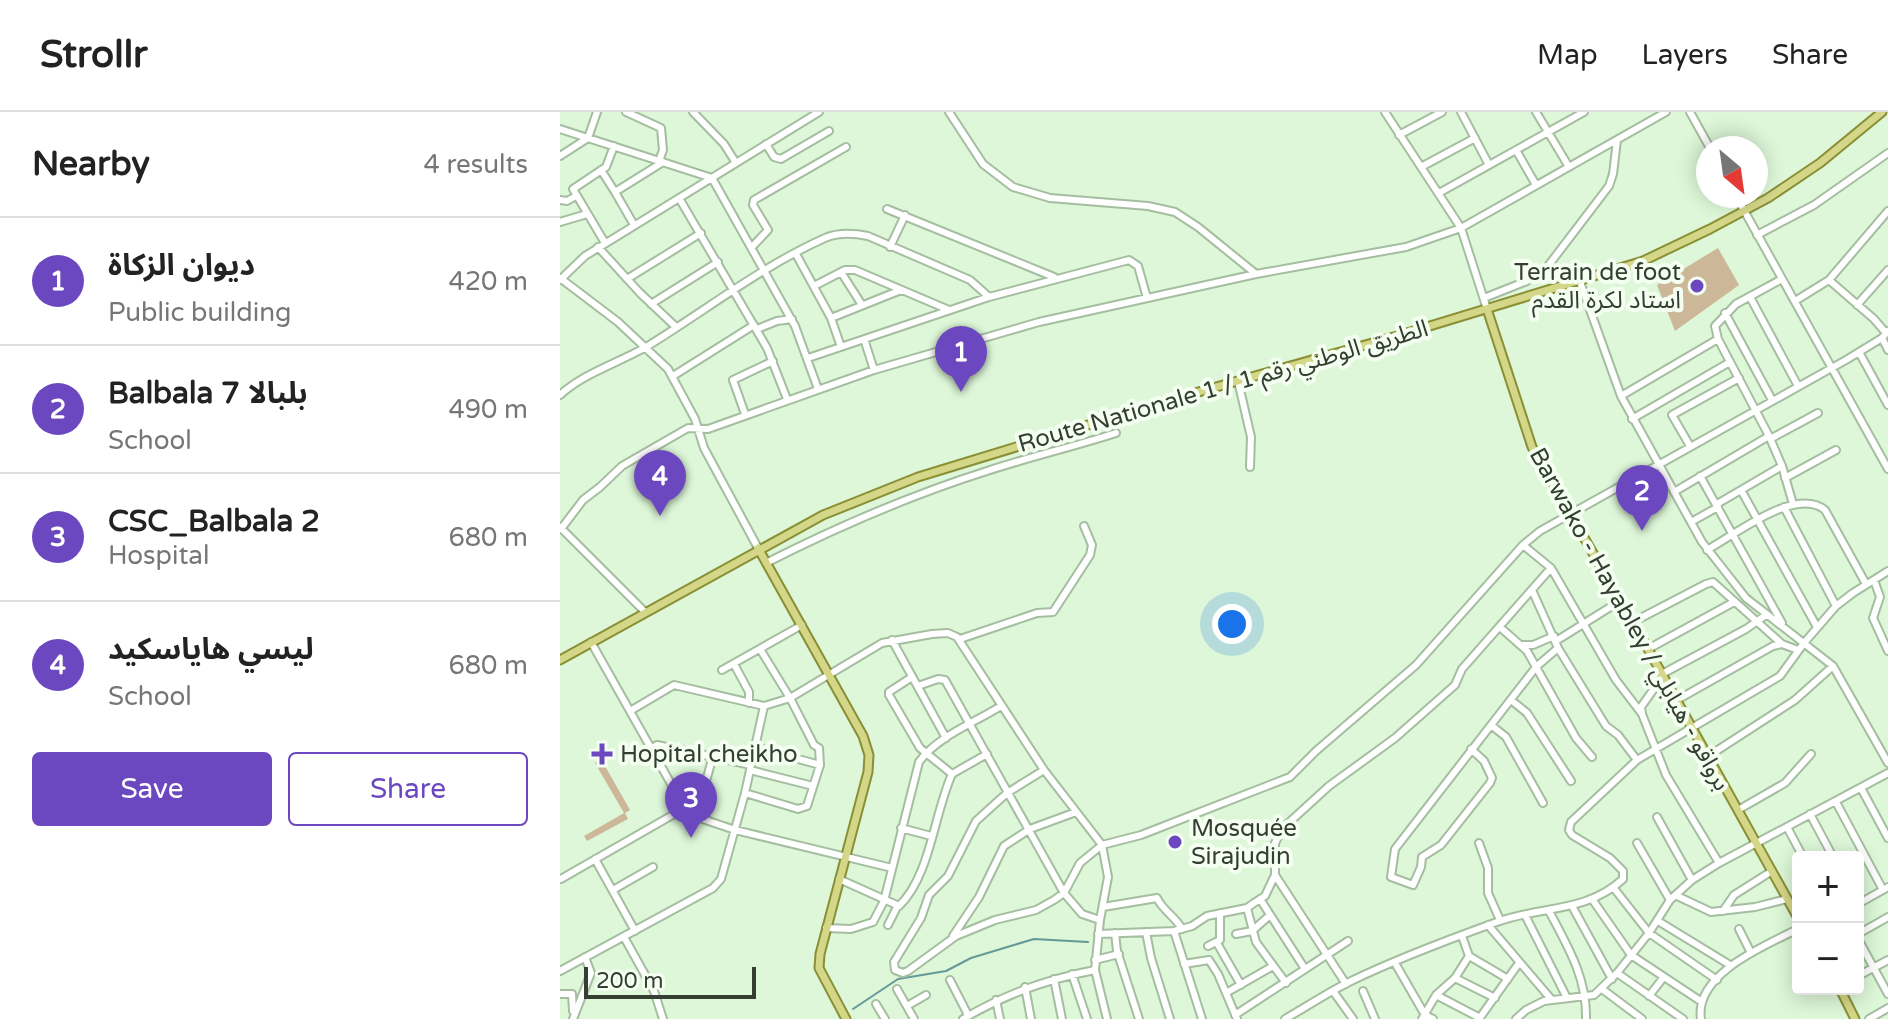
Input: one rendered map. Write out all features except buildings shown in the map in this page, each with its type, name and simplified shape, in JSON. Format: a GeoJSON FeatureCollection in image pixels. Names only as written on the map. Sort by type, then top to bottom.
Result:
{"type":"FeatureCollection","features":[{"type":"Feature","properties":{"kind":"main road","name":"Route Nationale 1 / الطريق الوطني رقم 1"},"geometry":{"type":"LineString","coordinates":[[560,660],[823,515],[918,477],[1643,261],[1744,211],[1820,163],[1882,112]]}},
{"type":"Feature","properties":{"kind":"main road","name":"Barwako - Hayabley / برواقو - هيابلي"},"geometry":{"type":"LineString","coordinates":[[1487,309],[1532,447],[1792,908]]}},
{"type":"Feature","properties":{"kind":"main road"},"geometry":{"type":"LineString","coordinates":[[758,549],[863,736],[869,755],[868,772],[825,928],[819,968],[846,1019]]}},
{"type":"Feature","properties":{"kind":"main road"},"geometry":{"type":"LineString","coordinates":[[1843,995],[1855,1019]]}},
{"type":"Feature","properties":{"kind":"street"},"geometry":{"type":"LineString","coordinates":[[560,156],[588,138],[597,112]]}},
{"type":"Feature","properties":{"kind":"street"},"geometry":{"type":"LineString","coordinates":[[615,192],[661,161],[663,150],[661,128],[626,112]]}},
{"type":"Feature","properties":{"kind":"street"},"geometry":{"type":"LineString","coordinates":[[693,112],[724,144],[736,163]]}},
{"type":"Feature","properties":{"kind":"street"},"geometry":{"type":"LineString","coordinates":[[758,549],[704,448],[673,376],[646,346],[583,293],[560,279],[602,245],[819,112]]}},
{"type":"Feature","properties":{"kind":"street"},"geometry":{"type":"LineString","coordinates":[[949,112],[983,164],[1013,187],[1050,198],[1148,206],[1175,212],[1256,274]]}},
{"type":"Feature","properties":{"kind":"street"},"geometry":{"type":"LineString","coordinates":[[1385,112],[1461,228],[1487,309]]}},
{"type":"Feature","properties":{"kind":"street"},"geometry":{"type":"LineString","coordinates":[[1399,135],[1442,112]]}},
{"type":"Feature","properties":{"kind":"street"},"geometry":{"type":"LineString","coordinates":[[1461,112],[1489,165]]}},
{"type":"Feature","properties":{"kind":"street"},"geometry":{"type":"LineString","coordinates":[[1536,112],[1569,167]]}},
{"type":"Feature","properties":{"kind":"street"},"geometry":{"type":"LineString","coordinates":[[1439,193],[1584,112]]}},
{"type":"Feature","properties":{"kind":"street"},"geometry":{"type":"LineString","coordinates":[[645,612],[561,528],[583,500],[618,468],[688,428],[708,429],[874,370],[1039,322],[1256,274],[1406,247],[1461,228],[1666,112]]}},
{"type":"Feature","properties":{"kind":"street"},"geometry":{"type":"LineString","coordinates":[[1690,112],[1703,136]]}},
{"type":"Feature","properties":{"kind":"street"},"geometry":{"type":"LineString","coordinates":[[560,129],[712,178],[792,319],[818,389]]}},
{"type":"Feature","properties":{"kind":"street"},"geometry":{"type":"LineString","coordinates":[[766,144],[775,158],[781,159],[829,131]]}},
{"type":"Feature","properties":{"kind":"street"},"geometry":{"type":"LineString","coordinates":[[1421,167],[1475,138]]}},
{"type":"Feature","properties":{"kind":"street"},"geometry":{"type":"LineString","coordinates":[[1484,298],[1527,281],[1548,266],[1609,186],[1617,140]]}},
{"type":"Feature","properties":{"kind":"street"},"geometry":{"type":"LineString","coordinates":[[614,146],[606,167],[573,189],[602,245],[627,279],[676,327]]}},
{"type":"Feature","properties":{"kind":"street"},"geometry":{"type":"LineString","coordinates":[[752,247],[768,230],[753,205],[754,200],[846,147]]}},
{"type":"Feature","properties":{"kind":"street"},"geometry":{"type":"LineString","coordinates":[[1516,150],[1536,185]]}},
{"type":"Feature","properties":{"kind":"street"},"geometry":{"type":"LineString","coordinates":[[1757,235],[1814,205],[1888,153]]}},
{"type":"Feature","properties":{"kind":"street"},"geometry":{"type":"LineString","coordinates":[[601,170],[634,225]]}},
{"type":"Feature","properties":{"kind":"street"},"geometry":{"type":"LineString","coordinates":[[560,200],[567,201],[576,196]]}},
{"type":"Feature","properties":{"kind":"street"},"geometry":{"type":"LineString","coordinates":[[679,198],[756,327],[787,399]]}},
{"type":"Feature","properties":{"kind":"street"},"geometry":{"type":"LineString","coordinates":[[1742,208],[1888,469]]}},
{"type":"Feature","properties":{"kind":"street"},"geometry":{"type":"LineString","coordinates":[[887,209],[1055,277]]}},
{"type":"Feature","properties":{"kind":"street"},"geometry":{"type":"LineString","coordinates":[[1795,301],[1829,280],[1888,211]]}},
{"type":"Feature","properties":{"kind":"street"},"geometry":{"type":"LineString","coordinates":[[560,222],[587,214]]}},
{"type":"Feature","properties":{"kind":"street"},"geometry":{"type":"LineString","coordinates":[[890,247],[905,215]]}},
{"type":"Feature","properties":{"kind":"street"},"geometry":{"type":"LineString","coordinates":[[627,279],[701,233]]}},
{"type":"Feature","properties":{"kind":"street"},"geometry":{"type":"LineString","coordinates":[[560,395],[766,271],[825,239],[841,234],[868,236],[970,280],[989,297]]}},
{"type":"Feature","properties":{"kind":"street"},"geometry":{"type":"LineString","coordinates":[[796,254],[831,318],[841,347]]}},
{"type":"Feature","properties":{"kind":"street"},"geometry":{"type":"LineString","coordinates":[[808,358],[1055,277],[1133,260],[1138,266],[1147,298]]}},
{"type":"Feature","properties":{"kind":"street"},"geometry":{"type":"LineString","coordinates":[[651,304],[718,262]]}},
{"type":"Feature","properties":{"kind":"street"},"geometry":{"type":"LineString","coordinates":[[814,286],[841,272],[855,270],[949,310]]}},
{"type":"Feature","properties":{"kind":"street"},"geometry":{"type":"LineString","coordinates":[[1857,305],[1888,270]]}},
{"type":"Feature","properties":{"kind":"street"},"geometry":{"type":"LineString","coordinates":[[841,272],[862,305]]}},
{"type":"Feature","properties":{"kind":"street"},"geometry":{"type":"LineString","coordinates":[[1782,279],[1725,313],[1715,326],[1718,339],[1770,437],[1793,504]]}},
{"type":"Feature","properties":{"kind":"street"},"geometry":{"type":"LineString","coordinates":[[1829,280],[1885,334],[1888,350]]}},
{"type":"Feature","properties":{"kind":"street"},"geometry":{"type":"LineString","coordinates":[[1580,282],[1621,396],[1707,550],[1738,589],[1766,615],[1833,666],[1888,763]]}},
{"type":"Feature","properties":{"kind":"street"},"geometry":{"type":"LineString","coordinates":[[831,318],[901,290]]}},
{"type":"Feature","properties":{"kind":"street"},"geometry":{"type":"LineString","coordinates":[[1750,297],[1798,386]]}},
{"type":"Feature","properties":{"kind":"street"},"geometry":{"type":"LineString","coordinates":[[1725,313],[1772,400]]}},
{"type":"Feature","properties":{"kind":"street"},"geometry":{"type":"LineString","coordinates":[[673,376],[756,327],[792,319]]}},
{"type":"Feature","properties":{"kind":"street"},"geometry":{"type":"LineString","coordinates":[[1044,770],[1007,793],[970,830],[948,876],[929,895],[921,918],[900,951],[893,966],[899,973],[908,971],[951,940],[980,925],[1036,910],[1064,893],[1080,863],[1102,845],[1141,835],[1290,777],[1416,665],[1523,545],[1569,513],[1832,368],[1885,334]]}},
{"type":"Feature","properties":{"kind":"street"},"geometry":{"type":"LineString","coordinates":[[864,339],[874,370]]}},
{"type":"Feature","properties":{"kind":"street"},"geometry":{"type":"LineString","coordinates":[[1621,396],[1718,339]]}},
{"type":"Feature","properties":{"kind":"street"},"geometry":{"type":"LineString","coordinates":[[1859,352],[1888,405]]}},
{"type":"Feature","properties":{"kind":"street"},"geometry":{"type":"LineString","coordinates":[[745,414],[733,380],[773,361]]}},
{"type":"Feature","properties":{"kind":"street"},"geometry":{"type":"LineString","coordinates":[[1632,419],[1730,362]]}},
{"type":"Feature","properties":{"kind":"street"},"geometry":{"type":"LineString","coordinates":[[1690,446],[1672,415],[1739,378]]}},
{"type":"Feature","properties":{"kind":"street"},"geometry":{"type":"LineString","coordinates":[[1238,381],[1251,437],[1250,467]]}},
{"type":"Feature","properties":{"kind":"street"},"geometry":{"type":"LineString","coordinates":[[1674,492],[1818,413]]}},
{"type":"Feature","properties":{"kind":"street"},"geometry":{"type":"LineString","coordinates":[[766,563],[920,494],[1116,433]]}},
{"type":"Feature","properties":{"kind":"street"},"geometry":{"type":"LineString","coordinates":[[1785,478],[1836,450]]}},
{"type":"Feature","properties":{"kind":"street"},"geometry":{"type":"LineString","coordinates":[[1691,522],[1782,466]]}},
{"type":"Feature","properties":{"kind":"street"},"geometry":{"type":"LineString","coordinates":[[1700,476],[1784,627]]}},
{"type":"Feature","properties":{"kind":"street"},"geometry":{"type":"LineString","coordinates":[[1741,490],[1817,627]]}},
{"type":"Feature","properties":{"kind":"street"},"geometry":{"type":"LineString","coordinates":[[1707,550],[1784,507],[1817,504],[1825,510],[1866,584]]}},
{"type":"Feature","properties":{"kind":"street"},"geometry":{"type":"LineString","coordinates":[[1784,507],[1836,606]]}},
{"type":"Feature","properties":{"kind":"street"},"geometry":{"type":"LineString","coordinates":[[960,639],[1032,615],[1053,612],[1090,555],[1092,545],[1084,526]]}},
{"type":"Feature","properties":{"kind":"street"},"geometry":{"type":"LineString","coordinates":[[1523,545],[1551,568],[1616,680],[1642,714]]}},
{"type":"Feature","properties":{"kind":"street"},"geometry":{"type":"LineString","coordinates":[[1098,934],[1178,930],[1207,916],[1247,908],[1260,899],[1275,875],[1275,843],[1283,828],[1329,786],[1395,738],[1455,685],[1462,669],[1551,568]]}},
{"type":"Feature","properties":{"kind":"street"},"geometry":{"type":"LineString","coordinates":[[1291,1018],[1346,984],[1500,920],[1572,906],[1613,887],[1623,879],[1623,871],[1610,858],[1572,835],[1569,826],[1637,760],[1780,676],[1836,606],[1888,571]]}},
{"type":"Feature","properties":{"kind":"street"},"geometry":{"type":"LineString","coordinates":[[1874,580],[1880,600],[1873,618],[1888,651]]}},
{"type":"Feature","properties":{"kind":"street"},"geometry":{"type":"LineString","coordinates":[[1633,622],[1710,583],[1717,584],[1782,644],[1798,650]]}},
{"type":"Feature","properties":{"kind":"street"},"geometry":{"type":"LineString","coordinates":[[1877,588],[1886,588]]}},
{"type":"Feature","properties":{"kind":"street"},"geometry":{"type":"LineString","coordinates":[[1532,590],[1556,642],[1606,726],[1618,735],[1637,760]]}},
{"type":"Feature","properties":{"kind":"street"},"geometry":{"type":"LineString","coordinates":[[1471,749],[1488,767],[1492,778],[1490,783],[1441,845],[1422,857],[1413,885],[1391,877],[1395,849],[1471,749],[1556,642],[1620,601]]}},
{"type":"Feature","properties":{"kind":"street"},"geometry":{"type":"LineString","coordinates":[[1648,649],[1734,602]]}},
{"type":"Feature","properties":{"kind":"street"},"geometry":{"type":"LineString","coordinates":[[1719,863],[1666,775],[1641,707],[1663,675],[1766,615]]}},
{"type":"Feature","properties":{"kind":"street"},"geometry":{"type":"LineString","coordinates":[[722,670],[802,625]]}},
{"type":"Feature","properties":{"kind":"street"},"geometry":{"type":"LineString","coordinates":[[1501,628],[1523,645],[1576,738],[1592,757]]}},
{"type":"Feature","properties":{"kind":"street"},"geometry":{"type":"LineString","coordinates":[[630,711],[674,685],[764,706],[790,698],[870,647],[892,640],[948,633],[960,639],[1044,770],[1102,845],[1108,869],[1095,970],[1107,1019]]}},
{"type":"Feature","properties":{"kind":"street"},"geometry":{"type":"LineString","coordinates":[[892,640],[946,738]]}},
{"type":"Feature","properties":{"kind":"street"},"geometry":{"type":"LineString","coordinates":[[591,642],[683,809],[696,817],[735,830],[892,868]]}},
{"type":"Feature","properties":{"kind":"street"},"geometry":{"type":"LineString","coordinates":[[1523,645],[1556,642]]}},
{"type":"Feature","properties":{"kind":"street"},"geometry":{"type":"LineString","coordinates":[[1677,700],[1773,646],[1782,644]]}},
{"type":"Feature","properties":{"kind":"street"},"geometry":{"type":"LineString","coordinates":[[745,793],[798,809],[807,806],[820,765],[819,748],[814,745],[760,649]]}},
{"type":"Feature","properties":{"kind":"street"},"geometry":{"type":"LineString","coordinates":[[734,664],[749,692],[749,703]]}},
{"type":"Feature","properties":{"kind":"street"},"geometry":{"type":"LineString","coordinates":[[1707,757],[1795,700],[1833,666]]}},
{"type":"Feature","properties":{"kind":"street"},"geometry":{"type":"LineString","coordinates":[[912,677],[889,695],[925,754],[942,763],[952,774]]}},
{"type":"Feature","properties":{"kind":"street"},"geometry":{"type":"LineString","coordinates":[[918,686],[938,679],[945,680],[1064,893],[1082,914],[1100,920]]}},
{"type":"Feature","properties":{"kind":"street"},"geometry":{"type":"LineString","coordinates":[[1511,700],[1527,713],[1571,781]]}},
{"type":"Feature","properties":{"kind":"street"},"geometry":{"type":"LineString","coordinates":[[560,971],[713,888],[721,879],[745,793],[764,706]]}},
{"type":"Feature","properties":{"kind":"street"},"geometry":{"type":"LineString","coordinates":[[825,928],[869,926],[876,918],[884,901],[919,762],[946,738],[1001,706]]}},
{"type":"Feature","properties":{"kind":"street"},"geometry":{"type":"LineString","coordinates":[[1491,725],[1506,737],[1543,803]]}},
{"type":"Feature","properties":{"kind":"street"},"geometry":{"type":"LineString","coordinates":[[651,749],[657,745],[713,756],[813,786]]}},
{"type":"Feature","properties":{"kind":"street"},"geometry":{"type":"LineString","coordinates":[[755,747],[820,765]]}},
{"type":"Feature","properties":{"kind":"street"},"geometry":{"type":"LineString","coordinates":[[888,925],[897,907],[910,896],[921,873],[952,774],[987,754]]}},
{"type":"Feature","properties":{"kind":"street"},"geometry":{"type":"LineString","coordinates":[[1738,810],[1785,783],[1811,754]]}},
{"type":"Feature","properties":{"kind":"street"},"geometry":{"type":"LineString","coordinates":[[696,817],[713,756]]}},
{"type":"Feature","properties":{"kind":"street"},"geometry":{"type":"LineString","coordinates":[[1516,1019],[1535,1004],[1551,999],[1586,997],[1602,989],[1649,933],[1673,898],[1692,880],[1888,773]]}},
{"type":"Feature","properties":{"kind":"street"},"geometry":{"type":"LineString","coordinates":[[672,790],[689,781]]}},
{"type":"Feature","properties":{"kind":"street"},"geometry":{"type":"LineString","coordinates":[[1861,788],[1888,838]]}},
{"type":"Feature","properties":{"kind":"street"},"geometry":{"type":"LineString","coordinates":[[1836,802],[1886,888],[1864,901]]}},
{"type":"Feature","properties":{"kind":"street"},"geometry":{"type":"LineString","coordinates":[[561,879],[683,809]]}},
{"type":"Feature","properties":{"kind":"street"},"geometry":{"type":"LineString","coordinates":[[951,940],[979,897],[1004,846],[1030,829],[1076,812]]}},
{"type":"Feature","properties":{"kind":"street"},"geometry":{"type":"LineString","coordinates":[[1810,814],[1830,851]]}},
{"type":"Feature","properties":{"kind":"street"},"geometry":{"type":"LineString","coordinates":[[1657,817],[1692,880]]}},
{"type":"Feature","properties":{"kind":"street"},"geometry":{"type":"LineString","coordinates":[[1787,827],[1800,851]]}},
{"type":"Feature","properties":{"kind":"street"},"geometry":{"type":"LineString","coordinates":[[901,828],[931,836]]}},
{"type":"Feature","properties":{"kind":"street"},"geometry":{"type":"LineString","coordinates":[[1479,843],[1488,868],[1488,893],[1500,920]]}},
{"type":"Feature","properties":{"kind":"street"},"geometry":{"type":"LineString","coordinates":[[1637,843],[1673,898],[1703,910],[1723,911],[1787,899]]}},
{"type":"Feature","properties":{"kind":"street"},"geometry":{"type":"LineString","coordinates":[[595,859],[635,931]]}},
{"type":"Feature","properties":{"kind":"street"},"geometry":{"type":"LineString","coordinates":[[613,890],[653,867]]}},
{"type":"Feature","properties":{"kind":"street"},"geometry":{"type":"LineString","coordinates":[[1723,911],[1734,895],[1772,871]]}},
{"type":"Feature","properties":{"kind":"street"},"geometry":{"type":"LineString","coordinates":[[1275,875],[1346,984]]}},
{"type":"Feature","properties":{"kind":"street"},"geometry":{"type":"LineString","coordinates":[[839,879],[897,907]]}},
{"type":"Feature","properties":{"kind":"street"},"geometry":{"type":"LineString","coordinates":[[1613,887],[1649,933],[1717,980]]}},
{"type":"Feature","properties":{"kind":"street"},"geometry":{"type":"LineString","coordinates":[[1103,907],[1157,898],[1163,911],[1176,920],[1184,964],[1202,1019]]}},
{"type":"Feature","properties":{"kind":"street"},"geometry":{"type":"LineString","coordinates":[[1260,899],[1305,969]]}},
{"type":"Feature","properties":{"kind":"street"},"geometry":{"type":"LineString","coordinates":[[1592,899],[1631,955],[1702,1002]]}},
{"type":"Feature","properties":{"kind":"street"},"geometry":{"type":"LineString","coordinates":[[1572,906],[1614,976],[1683,1019]]}},
{"type":"Feature","properties":{"kind":"street"},"geometry":{"type":"LineString","coordinates":[[1247,908],[1252,931],[1286,983]]}},
{"type":"Feature","properties":{"kind":"street"},"geometry":{"type":"LineString","coordinates":[[1549,911],[1576,963],[1586,997],[1586,1019]]}},
{"type":"Feature","properties":{"kind":"street"},"geometry":{"type":"LineString","coordinates":[[1208,946],[1220,940],[1220,913]]}},
{"type":"Feature","properties":{"kind":"street"},"geometry":{"type":"LineString","coordinates":[[1236,934],[1252,931],[1270,915]]}},
{"type":"Feature","properties":{"kind":"street"},"geometry":{"type":"LineString","coordinates":[[1525,915],[1567,998]]}},
{"type":"Feature","properties":{"kind":"street"},"geometry":{"type":"LineString","coordinates":[[1864,932],[1888,917]]}},
{"type":"Feature","properties":{"kind":"street"},"geometry":{"type":"LineString","coordinates":[[1658,921],[1730,965]]}},
{"type":"Feature","properties":{"kind":"street"},"geometry":{"type":"LineString","coordinates":[[1488,925],[1551,999]]}},
{"type":"Feature","properties":{"kind":"street"},"geometry":{"type":"LineString","coordinates":[[1739,929],[1751,953]]}},
{"type":"Feature","properties":{"kind":"street"},"geometry":{"type":"LineString","coordinates":[[1146,932],[1170,1019]]}},
{"type":"Feature","properties":{"kind":"street"},"geometry":{"type":"LineString","coordinates":[[1699,1018],[1702,1002],[1730,965],[1792,932]]}},
{"type":"Feature","properties":{"kind":"street"},"geometry":{"type":"LineString","coordinates":[[1115,933],[1139,1019]]}},
{"type":"Feature","properties":{"kind":"street"},"geometry":{"type":"LineString","coordinates":[[1462,936],[1469,956],[1508,979]]}},
{"type":"Feature","properties":{"kind":"street"},"geometry":{"type":"LineString","coordinates":[[624,937],[654,991],[663,1019]]}},
{"type":"Feature","properties":{"kind":"street"},"geometry":{"type":"LineString","coordinates":[[1184,964],[1209,960],[1236,1017],[1348,941]]}},
{"type":"Feature","properties":{"kind":"street"},"geometry":{"type":"LineString","coordinates":[[1217,943],[1241,985]]}},
{"type":"Feature","properties":{"kind":"street"},"geometry":{"type":"LineString","coordinates":[[1864,949],[1888,994]]}},
{"type":"Feature","properties":{"kind":"street"},"geometry":{"type":"LineString","coordinates":[[1095,960],[1119,954]]}},
{"type":"Feature","properties":{"kind":"street"},"geometry":{"type":"LineString","coordinates":[[1423,1017],[1436,995],[1455,978],[1469,956]]}},
{"type":"Feature","properties":{"kind":"street"},"geometry":{"type":"LineString","coordinates":[[573,1017],[591,973],[585,957]]}},
{"type":"Feature","properties":{"kind":"street"},"geometry":{"type":"LineString","coordinates":[[1864,973],[1888,960]]}},
{"type":"Feature","properties":{"kind":"street"},"geometry":{"type":"LineString","coordinates":[[1395,963],[1423,1017]]}},
{"type":"Feature","properties":{"kind":"street"},"geometry":{"type":"LineString","coordinates":[[1436,995],[1480,1018],[1519,963]]}},
{"type":"Feature","properties":{"kind":"street"},"geometry":{"type":"LineString","coordinates":[[1226,993],[1273,966]]}},
{"type":"Feature","properties":{"kind":"street"},"geometry":{"type":"LineString","coordinates":[[965,1019],[1025,987],[1095,970]]}},
{"type":"Feature","properties":{"kind":"street"},"geometry":{"type":"LineString","coordinates":[[1072,974],[1087,1019]]}},
{"type":"Feature","properties":{"kind":"street"},"geometry":{"type":"LineString","coordinates":[[1455,978],[1495,998]]}},
{"type":"Feature","properties":{"kind":"street"},"geometry":{"type":"LineString","coordinates":[[1649,996],[1663,978]]}},
{"type":"Feature","properties":{"kind":"street"},"geometry":{"type":"LineString","coordinates":[[1054,979],[1062,1019]]}},
{"type":"Feature","properties":{"kind":"street"},"geometry":{"type":"LineString","coordinates":[[950,980],[967,1013],[965,1019]]}},
{"type":"Feature","properties":{"kind":"street"},"geometry":{"type":"LineString","coordinates":[[1025,987],[1031,1019]]}},
{"type":"Feature","properties":{"kind":"street"},"geometry":{"type":"LineString","coordinates":[[897,989],[914,1019]]}},
{"type":"Feature","properties":{"kind":"street"},"geometry":{"type":"LineString","coordinates":[[1602,989],[1642,1019]]}},
{"type":"Feature","properties":{"kind":"street"},"geometry":{"type":"LineString","coordinates":[[560,994],[585,990]]}},
{"type":"Feature","properties":{"kind":"street"},"geometry":{"type":"LineString","coordinates":[[1333,991],[1353,1019]]}},
{"type":"Feature","properties":{"kind":"street"},"geometry":{"type":"LineString","coordinates":[[1363,991],[1375,1019]]}},
{"type":"Feature","properties":{"kind":"street"},"geometry":{"type":"LineString","coordinates":[[572,994],[573,1017]]}},
{"type":"Feature","properties":{"kind":"street"},"geometry":{"type":"LineString","coordinates":[[907,1006],[926,995]]}},
{"type":"Feature","properties":{"kind":"street"},"geometry":{"type":"LineString","coordinates":[[996,1000],[1000,1019]]}},
{"type":"Feature","properties":{"kind":"street"},"geometry":{"type":"LineString","coordinates":[[876,1004],[885,1019]]}},
{"type":"Feature","properties":{"kind":"street"},"geometry":{"type":"LineString","coordinates":[[1869,1019],[1888,1008]]}},
{"type":"Feature","properties":{"kind":"street"},"geometry":{"type":"LineString","coordinates":[[1423,1017],[1433,1019]]}},
{"type":"Feature","properties":{"kind":"shaded area"},"geometry":{"type":"Polygon","coordinates":[[[1718,248],[1739,285],[1675,331],[1657,285],[1718,248]]]}},
{"type":"Feature","properties":{"kind":"shaded area"},"geometry":{"type":"Polygon","coordinates":[[[601,759],[630,810],[625,813],[628,819],[587,841],[584,836],[624,813],[595,763],[601,759]]]}},
{"type":"Feature","properties":{"kind":"waterway"},"geometry":{"type":"LineString","coordinates":[[853,1009],[898,979],[946,971],[971,958],[1034,939],[1088,942]]}},
{"type":"Feature","properties":{"kind":"place","name":"Terrain de foot استاد لكرة القدم"},"geometry":{"type":"Point","coordinates":[1697,286]}},
{"type":"Feature","properties":{"kind":"place","name":"ديوان الزكاة"},"geometry":{"type":"Point","coordinates":[961,392]}},
{"type":"Feature","properties":{"kind":"place","name":"ليسي هاياسكيد"},"geometry":{"type":"Point","coordinates":[660,516]}},
{"type":"Feature","properties":{"kind":"place","name":"Balbala 7 بلبالا"},"geometry":{"type":"Point","coordinates":[1642,531]}},
{"type":"Feature","properties":{"kind":"place","name":"Hopital cheikho"},"geometry":{"type":"Point","coordinates":[602,754]}},
{"type":"Feature","properties":{"kind":"place","name":"CSC_Balbala 2"},"geometry":{"type":"Point","coordinates":[691,838]}},
{"type":"Feature","properties":{"kind":"place","name":"Mosquée Sirajudin"},"geometry":{"type":"Point","coordinates":[1175,842]}}]}
